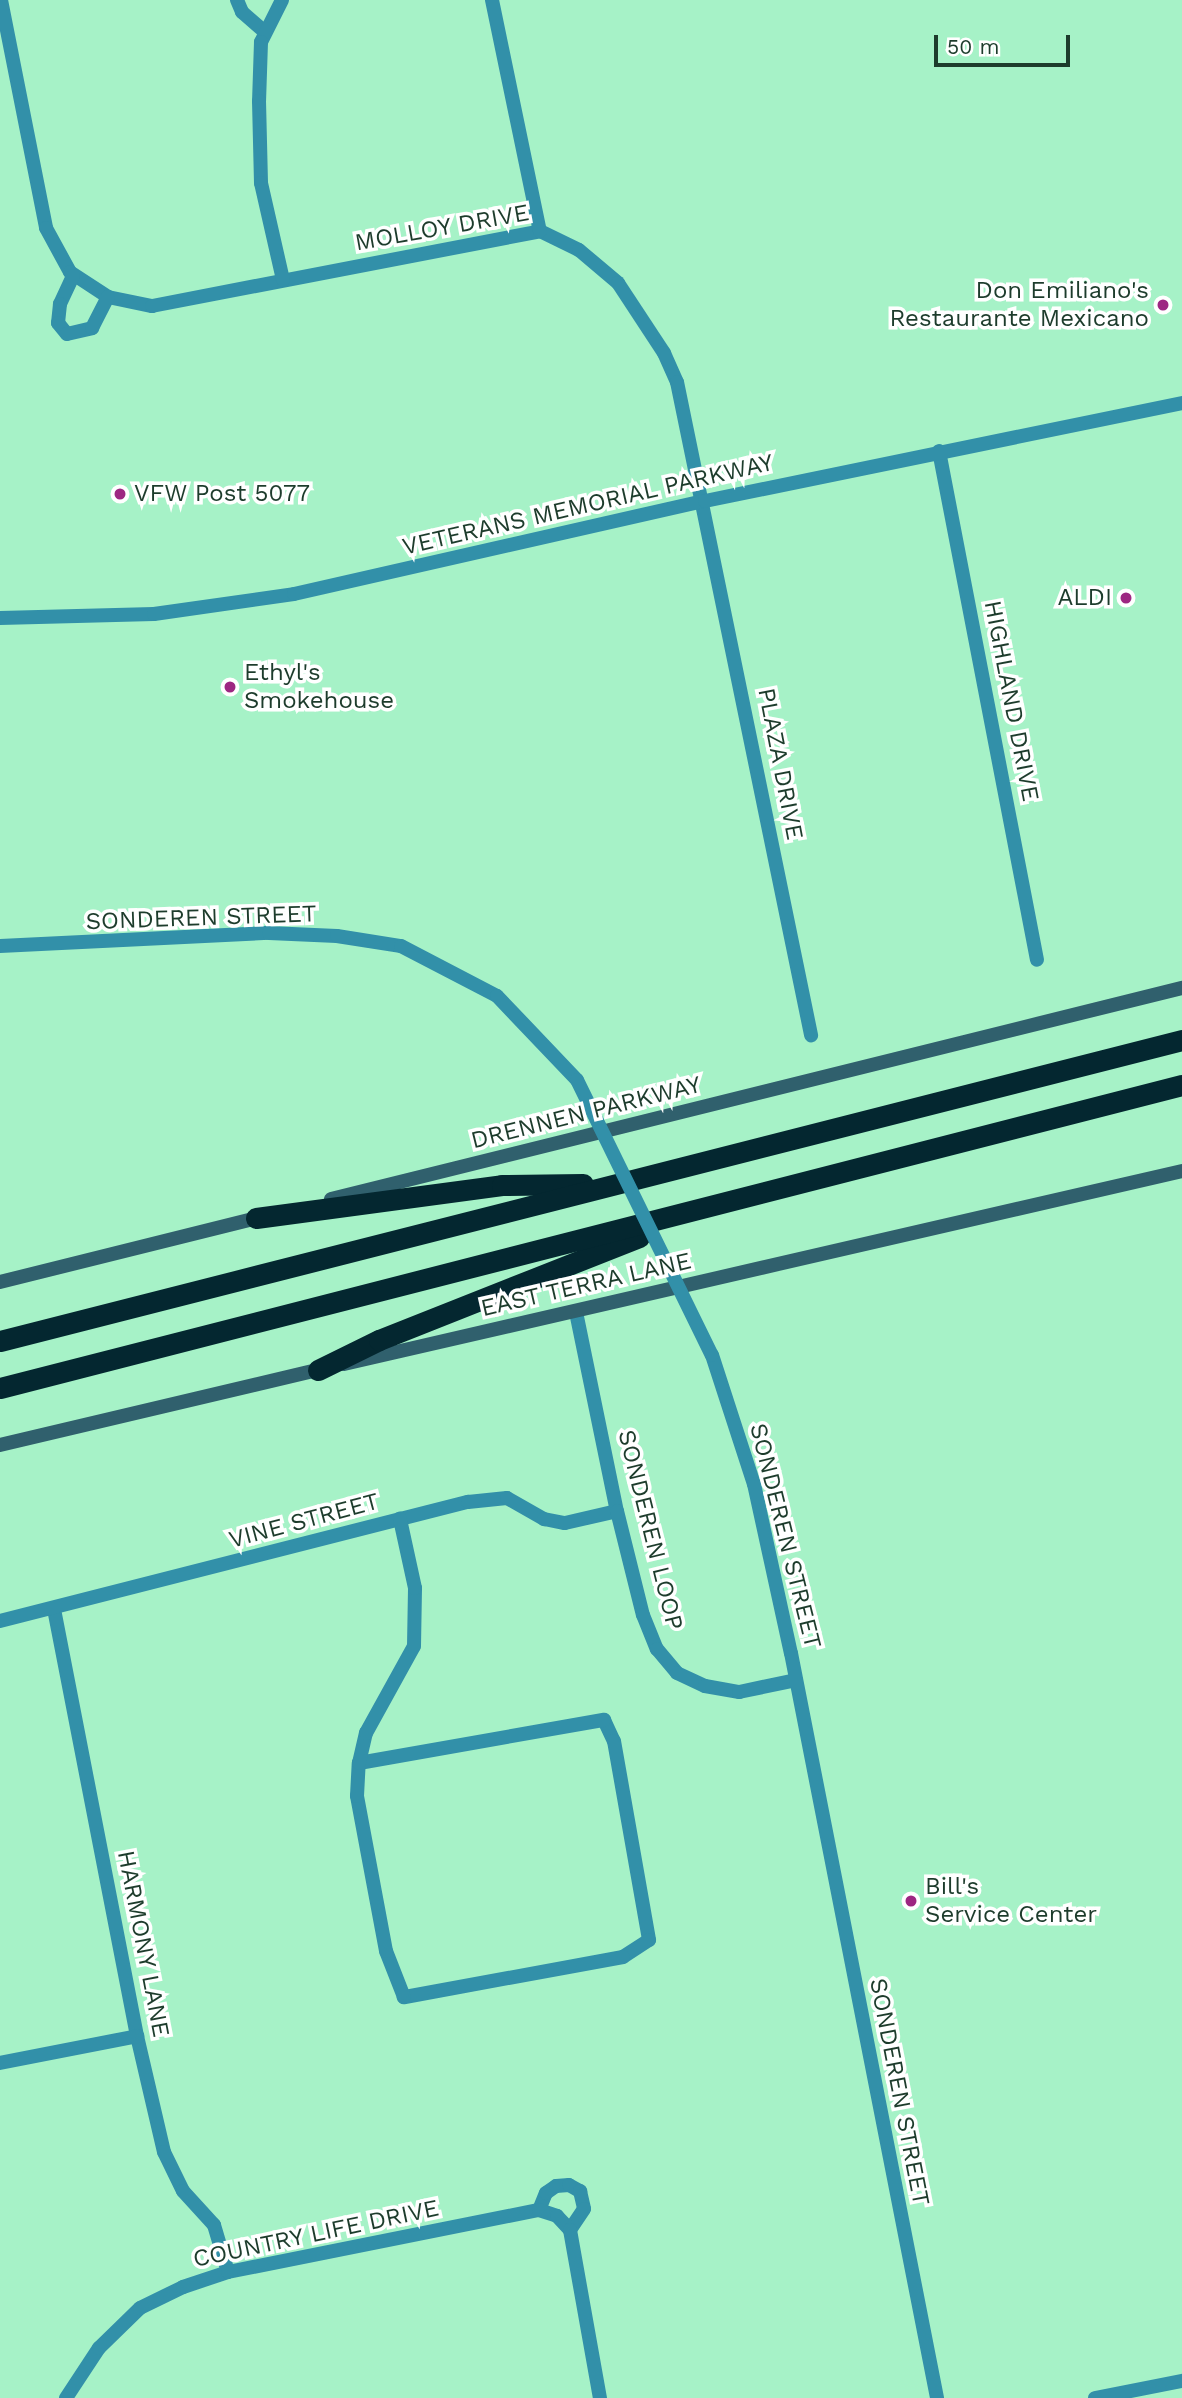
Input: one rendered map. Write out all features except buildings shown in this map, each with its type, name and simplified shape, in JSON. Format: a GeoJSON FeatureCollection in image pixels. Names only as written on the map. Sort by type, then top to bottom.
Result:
{"type":"FeatureCollection","features":[{"type":"Feature","properties":{"kind":"highway"},"geometry":{"type":"LineString","coordinates":[[0,1341],[1182,1040]]}},
{"type":"Feature","properties":{"kind":"highway"},"geometry":{"type":"LineString","coordinates":[[0,1388],[679,1217],[1182,1085]]}},
{"type":"Feature","properties":{"kind":"highway"},"geometry":{"type":"LineString","coordinates":[[256,1218],[502,1185],[616,1183]]}},
{"type":"Feature","properties":{"kind":"highway"},"geometry":{"type":"LineString","coordinates":[[318,1370],[379,1340],[609,1251],[679,1217]]}},
{"type":"Feature","properties":{"kind":"main road","name":"DRENNEN PARKWAY"},"geometry":{"type":"LineString","coordinates":[[0,1282],[1182,988]]}},
{"type":"Feature","properties":{"kind":"main road","name":"EAST TERRA LANE"},"geometry":{"type":"LineString","coordinates":[[0,1445],[1182,1171]]}},
{"type":"Feature","properties":{"kind":"street","name":"MOLLOY DRIVE"},"geometry":{"type":"LineString","coordinates":[[1,0],[46,228],[58,257],[74,276],[108,297],[152,306],[540,231],[600,265],[618,283],[664,353],[677,382],[705,501]]}},
{"type":"Feature","properties":{"kind":"street"},"geometry":{"type":"LineString","coordinates":[[237,0],[242,12],[264,31]]}},
{"type":"Feature","properties":{"kind":"street"},"geometry":{"type":"LineString","coordinates":[[282,0],[264,31],[259,101],[261,183],[283,281]]}},
{"type":"Feature","properties":{"kind":"street"},"geometry":{"type":"LineString","coordinates":[[492,0],[540,231]]}},
{"type":"Feature","properties":{"kind":"street"},"geometry":{"type":"LineString","coordinates":[[74,276],[60,304],[58,323],[67,334],[92,328],[108,297]]}},
{"type":"Feature","properties":{"kind":"street","name":"VETERANS MEMORIAL PARKWAY"},"geometry":{"type":"LineString","coordinates":[[0,618],[154,614],[222,607],[939,451],[1182,403]]}},
{"type":"Feature","properties":{"kind":"street","name":"HIGHLAND DRIVE"},"geometry":{"type":"LineString","coordinates":[[939,451],[1037,960]]}},
{"type":"Feature","properties":{"kind":"street","name":"PLAZA DRIVE"},"geometry":{"type":"LineString","coordinates":[[705,501],[811,1035]]}},
{"type":"Feature","properties":{"kind":"street","name":"SONDEREN STREET"},"geometry":{"type":"LineString","coordinates":[[0,946],[269,933],[337,936],[401,946],[497,996],[577,1080],[712,1355],[754,1484],[796,1680],[937,2398]]}},
{"type":"Feature","properties":{"kind":"street","name":"SONDEREN LOOP"},"geometry":{"type":"LineString","coordinates":[[576,1312],[617,1511],[643,1615],[657,1648],[677,1673],[705,1686],[739,1692],[796,1680]]}},
{"type":"Feature","properties":{"kind":"street","name":"VINE STREET"},"geometry":{"type":"LineString","coordinates":[[0,1621],[468,1502],[507,1498],[544,1519],[565,1523],[617,1511]]}},
{"type":"Feature","properties":{"kind":"street"},"geometry":{"type":"LineString","coordinates":[[359,1763],[604,1720],[614,1741],[649,1940],[623,1957],[404,1997],[386,1951],[357,1796],[359,1763],[366,1733],[414,1646],[415,1588],[400,1519]]}},
{"type":"Feature","properties":{"kind":"street","name":"HARMONY LANE"},"geometry":{"type":"LineString","coordinates":[[54,1609],[137,2036],[164,2152],[183,2191],[214,2225],[228,2272]]}},
{"type":"Feature","properties":{"kind":"street"},"geometry":{"type":"LineString","coordinates":[[0,2063],[137,2036]]}},
{"type":"Feature","properties":{"kind":"street"},"geometry":{"type":"LineString","coordinates":[[570,2230],[584,2209],[580,2191],[569,2185],[555,2186],[546,2193],[538,2210],[557,2216],[570,2230],[600,2398]]}},
{"type":"Feature","properties":{"kind":"street","name":"COUNTRY LIFE DRIVE"},"geometry":{"type":"LineString","coordinates":[[66,2398],[99,2348],[140,2308],[228,2272],[538,2210]]}},
{"type":"Feature","properties":{"kind":"street"},"geometry":{"type":"LineString","coordinates":[[1094,2398],[1182,2381]]}},
{"type":"Feature","properties":{"kind":"place","name":"Don Emiliano's Restaurante Mexicano"},"geometry":{"type":"Point","coordinates":[1163,305]}},
{"type":"Feature","properties":{"kind":"place","name":"VFW Post 5077"},"geometry":{"type":"Point","coordinates":[120,494]}},
{"type":"Feature","properties":{"kind":"place","name":"ALDI"},"geometry":{"type":"Point","coordinates":[1126,598]}},
{"type":"Feature","properties":{"kind":"place","name":"Ethyl's Smokehouse"},"geometry":{"type":"Point","coordinates":[230,687]}},
{"type":"Feature","properties":{"kind":"place","name":"Bill's Service Center"},"geometry":{"type":"Point","coordinates":[911,1901]}}]}
